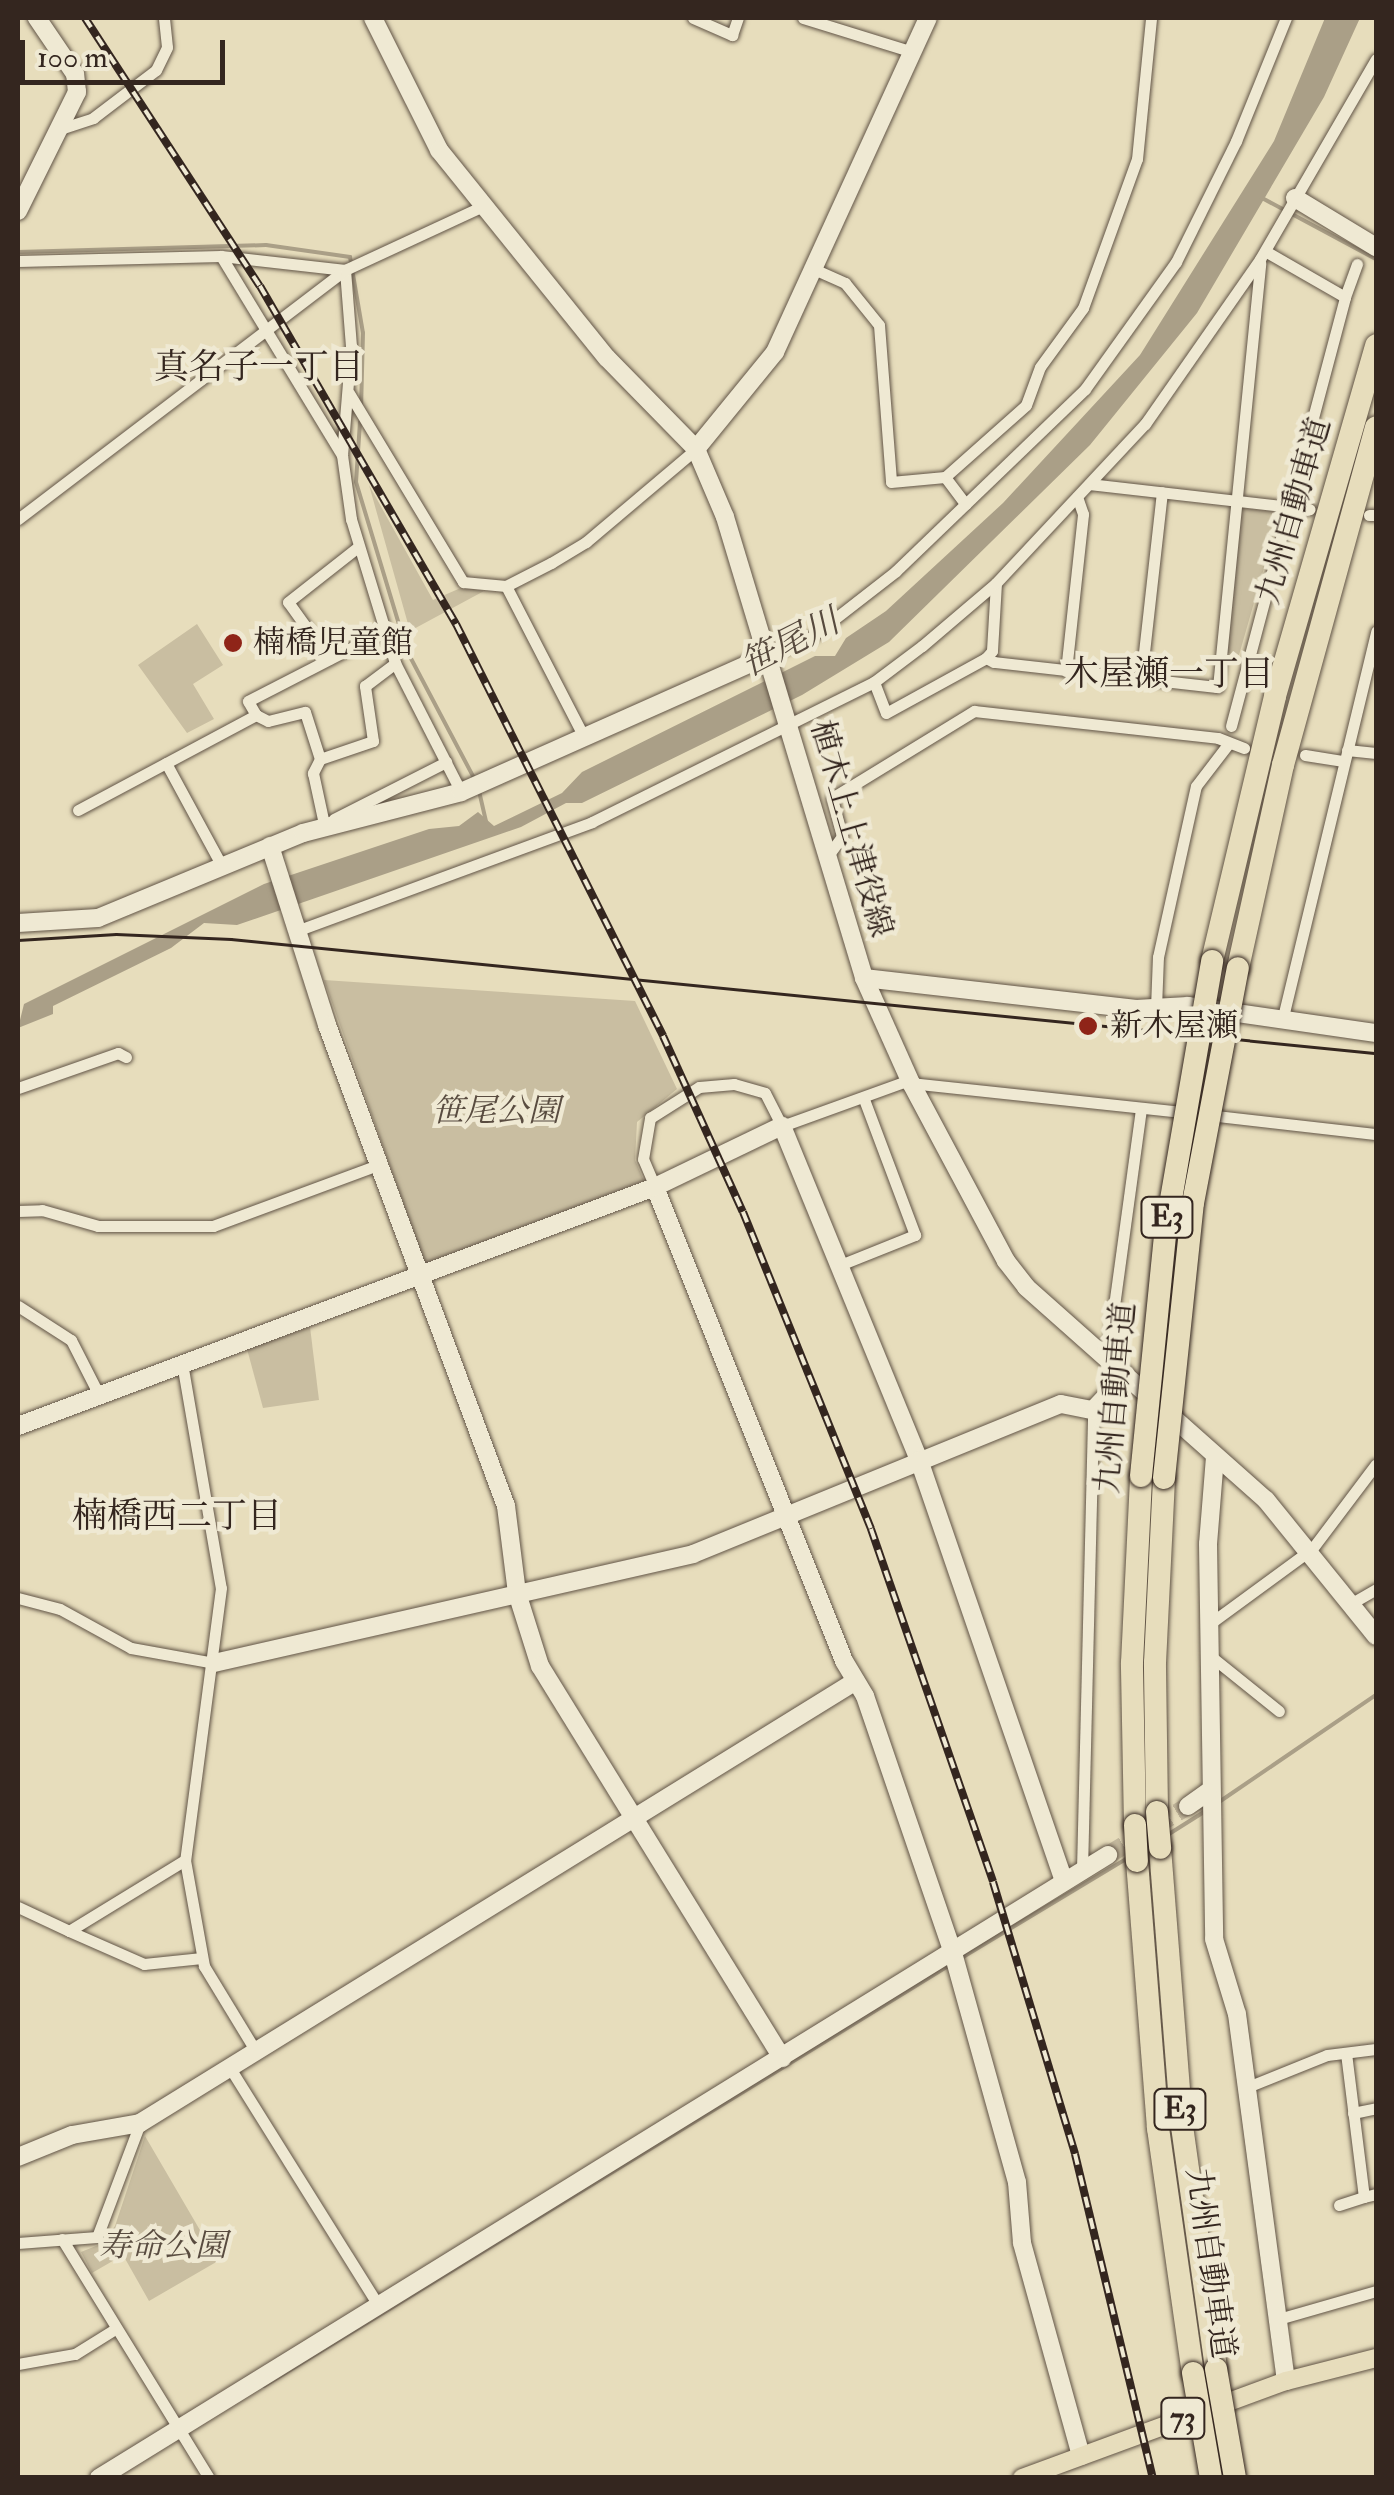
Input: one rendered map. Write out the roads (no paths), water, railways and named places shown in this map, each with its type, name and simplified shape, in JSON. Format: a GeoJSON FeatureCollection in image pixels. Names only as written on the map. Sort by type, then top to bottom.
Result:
{"type":"FeatureCollection","features":[{"type":"Feature","properties":{"kind":"highway","name":"九州自動車道"},"geometry":{"type":"LineString","coordinates":[[1211,2478],[1157,1812],[1153,1477],[1165,1234],[1212,962],[1275,696],[1376,345]]}},
{"type":"Feature","properties":{"kind":"highway","name":"九州自動車道"},"geometry":{"type":"LineString","coordinates":[[1235,2478],[1205,2371],[1158,2128],[1135,1826],[1132,1663],[1153,1477],[1193,1202],[1238,968],[1283,765],[1376,428]]}},
{"type":"Feature","properties":{"kind":"main road","name":"73"},"geometry":{"type":"LineString","coordinates":[[1022,2478],[1286,2381],[1376,2358]]}},
{"type":"Feature","properties":{"kind":"street"},"geometry":{"type":"LineString","coordinates":[[18,211],[63,128],[77,92],[75,74],[36,18]]}},
{"type":"Feature","properties":{"kind":"street"},"geometry":{"type":"LineString","coordinates":[[63,128],[93,118],[156,70],[167,47],[164,18]]}},
{"type":"Feature","properties":{"kind":"street"},"geometry":{"type":"LineString","coordinates":[[373,18],[439,150],[606,358],[696,449]]}},
{"type":"Feature","properties":{"kind":"street"},"geometry":{"type":"LineString","coordinates":[[693,18],[732,36],[738,18]]}},
{"type":"Feature","properties":{"kind":"street"},"geometry":{"type":"LineString","coordinates":[[804,18],[913,52]]}},
{"type":"Feature","properties":{"kind":"street"},"geometry":{"type":"LineString","coordinates":[[349,394],[452,573],[463,582],[506,586],[586,542],[696,449],[775,352],[816,270],[928,18]]}},
{"type":"Feature","properties":{"kind":"street"},"geometry":{"type":"LineString","coordinates":[[816,270],[845,283],[879,325],[891,482],[946,477],[1026,404],[1040,366],[1084,308],[1138,159],[1151,18]]}},
{"type":"Feature","properties":{"kind":"street"},"geometry":{"type":"LineString","coordinates":[[317,828],[461,792],[770,659],[810,638],[851,608],[1038,439],[1128,336],[1208,202],[1286,18]]}},
{"type":"Feature","properties":{"kind":"street"},"geometry":{"type":"LineString","coordinates":[[298,927],[389,892],[540,845],[788,720],[874,682],[996,583],[1089,484],[1198,356],[1376,59]]}},
{"type":"Feature","properties":{"kind":"street"},"geometry":{"type":"LineString","coordinates":[[18,519],[345,270],[483,206]]}},
{"type":"Feature","properties":{"kind":"street"},"geometry":{"type":"LineString","coordinates":[[1289,208],[1376,247]]}},
{"type":"Feature","properties":{"kind":"street"},"geometry":{"type":"LineString","coordinates":[[1262,255],[1345,297]]}},
{"type":"Feature","properties":{"kind":"street"},"geometry":{"type":"LineString","coordinates":[[1218,687],[1262,255]]}},
{"type":"Feature","properties":{"kind":"street"},"geometry":{"type":"LineString","coordinates":[[18,261],[221,256],[345,270]]}},
{"type":"Feature","properties":{"kind":"street"},"geometry":{"type":"LineString","coordinates":[[221,256],[342,455]]}},
{"type":"Feature","properties":{"kind":"street"},"geometry":{"type":"LineString","coordinates":[[1231,726],[1236,690],[1357,264]]}},
{"type":"Feature","properties":{"kind":"street"},"geometry":{"type":"LineString","coordinates":[[345,270],[349,394],[342,455],[358,547],[394,663],[461,792]]}},
{"type":"Feature","properties":{"kind":"street","name":"植木上上津役線"},"geometry":{"type":"LineString","coordinates":[[696,449],[770,659],[864,978],[910,1082],[1006,1261],[1026,1287],[1107,1357],[1312,1549],[1376,1636]]}},
{"type":"Feature","properties":{"kind":"street"},"geometry":{"type":"LineString","coordinates":[[946,477],[965,504]]}},
{"type":"Feature","properties":{"kind":"street"},"geometry":{"type":"LineString","coordinates":[[1089,484],[1310,509]]}},
{"type":"Feature","properties":{"kind":"street"},"geometry":{"type":"LineString","coordinates":[[1141,679],[1162,492]]}},
{"type":"Feature","properties":{"kind":"street"},"geometry":{"type":"LineString","coordinates":[[1066,670],[1082,514],[1077,497]]}},
{"type":"Feature","properties":{"kind":"street"},"geometry":{"type":"LineString","coordinates":[[329,659],[288,602],[358,547]]}},
{"type":"Feature","properties":{"kind":"street"},"geometry":{"type":"LineString","coordinates":[[874,682],[886,713],[986,658],[992,651],[996,583]]}},
{"type":"Feature","properties":{"kind":"street"},"geometry":{"type":"LineString","coordinates":[[506,586],[585,740]]}},
{"type":"Feature","properties":{"kind":"street"},"geometry":{"type":"LineString","coordinates":[[1282,1020],[1376,631]]}},
{"type":"Feature","properties":{"kind":"street"},"geometry":{"type":"LineString","coordinates":[[320,760],[305,712],[268,720],[256,715],[248,701],[382,632]]}},
{"type":"Feature","properties":{"kind":"street"},"geometry":{"type":"LineString","coordinates":[[986,658],[1236,690]]}},
{"type":"Feature","properties":{"kind":"street"},"geometry":{"type":"LineString","coordinates":[[317,828],[313,772],[320,760],[373,740],[365,686],[394,663]]}},
{"type":"Feature","properties":{"kind":"street"},"geometry":{"type":"LineString","coordinates":[[827,857],[842,836],[832,798],[974,711],[1230,743],[1244,748]]}},
{"type":"Feature","properties":{"kind":"street"},"geometry":{"type":"LineString","coordinates":[[78,810],[256,715]]}},
{"type":"Feature","properties":{"kind":"street"},"geometry":{"type":"LineString","coordinates":[[1156,1008],[1158,957],[1196,786],[1230,743]]}},
{"type":"Feature","properties":{"kind":"street"},"geometry":{"type":"LineString","coordinates":[[1305,756],[1376,753]]}},
{"type":"Feature","properties":{"kind":"street"},"geometry":{"type":"LineString","coordinates":[[18,924],[98,918],[222,866],[272,853],[446,762]]}},
{"type":"Feature","properties":{"kind":"street"},"geometry":{"type":"LineString","coordinates":[[166,763],[222,866]]}},
{"type":"Feature","properties":{"kind":"street"},"geometry":{"type":"LineString","coordinates":[[272,853],[378,1164],[506,1506],[518,1593],[540,1666],[782,2058]]}},
{"type":"Feature","properties":{"kind":"street"},"geometry":{"type":"LineString","coordinates":[[864,978],[1156,1008],[1188,1006],[1376,1034]]}},
{"type":"Feature","properties":{"kind":"street"},"geometry":{"type":"LineString","coordinates":[[18,1088],[118,1053],[126,1057]]}},
{"type":"Feature","properties":{"kind":"street"},"geometry":{"type":"LineString","coordinates":[[18,1426],[297,1317],[420,1279],[655,1188],[782,1126],[910,1082],[1376,1134]]}},
{"type":"Feature","properties":{"kind":"street"},"geometry":{"type":"LineString","coordinates":[[1064,1880],[919,1460],[782,1126],[764,1093],[734,1084],[699,1087],[650,1118],[643,1160],[784,1513],[856,1681],[955,1959],[1018,2182],[1022,2243],[1081,2456]]}},
{"type":"Feature","properties":{"kind":"street"},"geometry":{"type":"LineString","coordinates":[[840,1265],[914,1235],[862,1097]]}},
{"type":"Feature","properties":{"kind":"street"},"geometry":{"type":"LineString","coordinates":[[1107,1357],[1141,1108]]}},
{"type":"Feature","properties":{"kind":"street"},"geometry":{"type":"LineString","coordinates":[[18,1211],[42,1210],[98,1226],[214,1226],[378,1164]]}},
{"type":"Feature","properties":{"kind":"street"},"geometry":{"type":"LineString","coordinates":[[18,1306],[72,1340],[98,1395]]}},
{"type":"Feature","properties":{"kind":"street"},"geometry":{"type":"LineString","coordinates":[[182,1363],[220,1555],[214,1663],[185,1860],[202,1958],[258,2053]]}},
{"type":"Feature","properties":{"kind":"street"},"geometry":{"type":"LineString","coordinates":[[1082,1870],[1093,1410],[1126,1375]]}},
{"type":"Feature","properties":{"kind":"street"},"geometry":{"type":"LineString","coordinates":[[18,1598],[60,1609],[132,1648],[214,1663],[693,1554],[784,1513],[1061,1404],[1093,1410]]}},
{"type":"Feature","properties":{"kind":"street"},"geometry":{"type":"LineString","coordinates":[[1215,1457],[1208,1625],[1208,1803],[1214,1940],[1236,2014],[1272,2320],[1286,2381]]}},
{"type":"Feature","properties":{"kind":"street"},"geometry":{"type":"LineString","coordinates":[[1208,1625],[1312,1549],[1376,1464]]}},
{"type":"Feature","properties":{"kind":"street"},"geometry":{"type":"LineString","coordinates":[[1352,1603],[1376,1589]]}},
{"type":"Feature","properties":{"kind":"street"},"geometry":{"type":"LineString","coordinates":[[1208,1654],[1278,1712]]}},
{"type":"Feature","properties":{"kind":"street"},"geometry":{"type":"LineString","coordinates":[[18,2157],[72,2135],[140,2122],[258,2053],[856,1681]]}},
{"type":"Feature","properties":{"kind":"street"},"geometry":{"type":"LineString","coordinates":[[1188,1806],[1208,1803]]}},
{"type":"Feature","properties":{"kind":"street"},"geometry":{"type":"LineString","coordinates":[[99,2478],[182,2434],[380,2306],[782,2058],[955,1959],[1064,1880],[1108,1855]]}},
{"type":"Feature","properties":{"kind":"street"},"geometry":{"type":"LineString","coordinates":[[68,1931],[185,1860]]}},
{"type":"Feature","properties":{"kind":"street"},"geometry":{"type":"LineString","coordinates":[[18,1908],[144,1964],[202,1958]]}},
{"type":"Feature","properties":{"kind":"street"},"geometry":{"type":"LineString","coordinates":[[1245,2088],[1289,2066],[1376,2049]]}},
{"type":"Feature","properties":{"kind":"street"},"geometry":{"type":"LineString","coordinates":[[1339,2205],[1370,2196],[1353,2113],[1346,2052]]}},
{"type":"Feature","properties":{"kind":"street"},"geometry":{"type":"LineString","coordinates":[[230,2068],[380,2306]]}},
{"type":"Feature","properties":{"kind":"street"},"geometry":{"type":"LineString","coordinates":[[1353,2113],[1376,2108]]}},
{"type":"Feature","properties":{"kind":"street"},"geometry":{"type":"LineString","coordinates":[[18,2244],[62,2239],[86,2241],[105,2226],[140,2122]]}},
{"type":"Feature","properties":{"kind":"street"},"geometry":{"type":"LineString","coordinates":[[62,2239],[209,2478]]}},
{"type":"Feature","properties":{"kind":"street"},"geometry":{"type":"LineString","coordinates":[[1272,2320],[1376,2291]]}},
{"type":"Feature","properties":{"kind":"street"},"geometry":{"type":"LineString","coordinates":[[18,2364],[74,2354],[115,2328]]}},
{"type":"Feature","properties":{"kind":"waterway"},"geometry":{"type":"LineString","coordinates":[[1262,198],[1376,259]]}},
{"type":"Feature","properties":{"kind":"waterway"},"geometry":{"type":"LineString","coordinates":[[18,252],[266,245],[350,257],[363,333],[361,407]]}},
{"type":"Feature","properties":{"kind":"waterway"},"geometry":{"type":"LineString","coordinates":[[360,422],[356,482],[407,651],[474,778]]}},
{"type":"Feature","properties":{"kind":"waterway"},"geometry":{"type":"LineString","coordinates":[[479,791],[486,821]]}},
{"type":"Feature","properties":{"kind":"waterway"},"geometry":{"type":"LineString","coordinates":[[1219,1802],[1376,1695]]}},
{"type":"Feature","properties":{"kind":"waterway"},"geometry":{"type":"LineString","coordinates":[[1169,1834],[1207,1810]]}},
{"type":"Feature","properties":{"kind":"waterway"},"geometry":{"type":"LineString","coordinates":[[963,1957],[1126,1859]]}},
{"type":"Feature","properties":{"kind":"waterway"},"geometry":{"type":"LineString","coordinates":[[264,2386],[950,1965]]}},
{"type":"Feature","properties":{"kind":"tunnel"},"geometry":{"type":"LineString","coordinates":[[1108,1855],[1188,1806]]}},
{"type":"Feature","properties":{"kind":"tram line"},"geometry":{"type":"LineString","coordinates":[[18,940],[116,934],[231,939],[1376,1053]]}},
{"type":"Feature","properties":{"kind":"railway"},"geometry":{"type":"LineString","coordinates":[[85,18],[260,286],[456,624],[663,1036],[743,1212],[871,1529],[993,1882],[1075,2154],[1153,2478]]}},
{"type":"Feature","properties":{"kind":"place","name":"楠橋児童館"},"geometry":{"type":"Point","coordinates":[233,643]}},
{"type":"Feature","properties":{"kind":"place","name":"新木屋瀬"},"geometry":{"type":"Point","coordinates":[1088,1026]}},
{"type":"Feature","properties":{"kind":"district","name":"真名子一丁目"},"geometry":{"type":"Point","coordinates":[259,367]}},
{"type":"Feature","properties":{"kind":"district","name":"木屋瀬一丁目"},"geometry":{"type":"Point","coordinates":[1169,674]}},
{"type":"Feature","properties":{"kind":"district","name":"楠橋西二丁目"},"geometry":{"type":"Point","coordinates":[177,1516]}},
{"type":"Feature","properties":{"kind":"water label","name":"笹尾川"},"geometry":{"type":"Point","coordinates":[790,643]}},
{"type":"Feature","properties":{"kind":"park label","name":"笹尾公園"},"geometry":{"type":"Point","coordinates":[496,1111]}},
{"type":"Feature","properties":{"kind":"park label","name":"寿命公園"},"geometry":{"type":"Point","coordinates":[163,2246]}}]}
